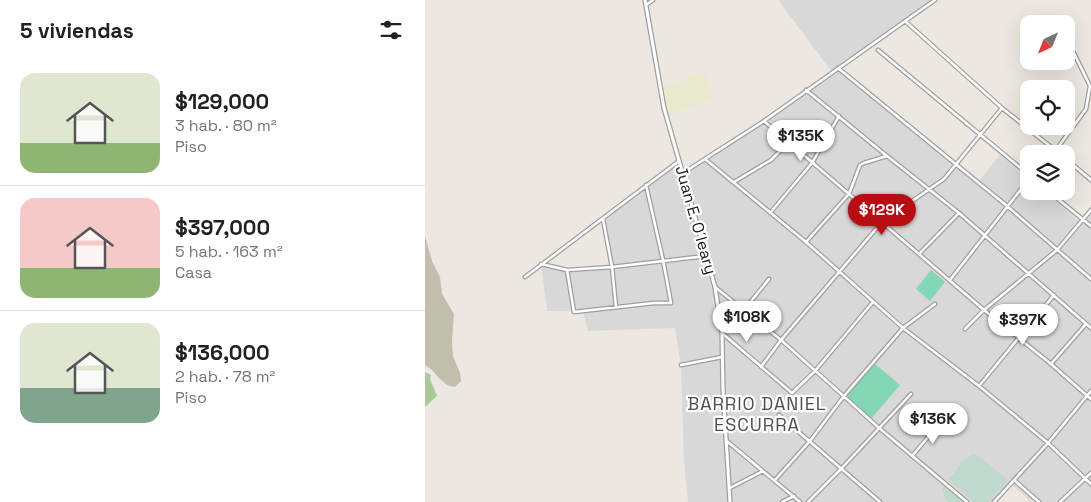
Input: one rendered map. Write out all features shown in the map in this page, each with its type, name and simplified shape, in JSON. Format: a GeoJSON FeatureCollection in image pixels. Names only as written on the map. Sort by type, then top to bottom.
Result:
{"type":"FeatureCollection","features":[{"type":"Feature","properties":{"kind":"street","name":"Juan E. O´leary"},"geometry":{"type":"LineString","coordinates":[[645,0],[664,108],[715,287],[722,333],[731,502]]}},
{"type":"Feature","properties":{"kind":"street"},"geometry":{"type":"LineString","coordinates":[[646,5],[653,0]]}},
{"type":"Feature","properties":{"kind":"street"},"geometry":{"type":"LineString","coordinates":[[683,173],[764,121],[935,0]]}},
{"type":"Feature","properties":{"kind":"street"},"geometry":{"type":"LineString","coordinates":[[905,21],[1002,108],[1050,145]]}},
{"type":"Feature","properties":{"kind":"street"},"geometry":{"type":"LineString","coordinates":[[878,50],[1020,167]]}},
{"type":"Feature","properties":{"kind":"street"},"geometry":{"type":"LineString","coordinates":[[1060,145],[1086,109],[1090,86],[1075,55]]}},
{"type":"Feature","properties":{"kind":"street"},"geometry":{"type":"LineString","coordinates":[[838,68],[1007,206],[1091,279]]}},
{"type":"Feature","properties":{"kind":"street"},"geometry":{"type":"LineString","coordinates":[[806,90],[959,213],[1091,328]]}},
{"type":"Feature","properties":{"kind":"street"},"geometry":{"type":"LineString","coordinates":[[761,367],[781,340],[882,222],[944,179],[1002,108]]}},
{"type":"Feature","properties":{"kind":"street"},"geometry":{"type":"LineString","coordinates":[[770,213],[812,163],[839,116]]}},
{"type":"Feature","properties":{"kind":"street"},"geometry":{"type":"LineString","coordinates":[[764,121],[1091,400]]}},
{"type":"Feature","properties":{"kind":"street"},"geometry":{"type":"LineString","coordinates":[[734,182],[771,160],[789,142]]}},
{"type":"Feature","properties":{"kind":"street"},"geometry":{"type":"LineString","coordinates":[[806,242],[849,194],[860,165],[864,162],[887,156]]}},
{"type":"Feature","properties":{"kind":"street"},"geometry":{"type":"LineString","coordinates":[[705,159],[806,242],[903,328],[979,386],[1048,443],[1091,484]]}},
{"type":"Feature","properties":{"kind":"street"},"geometry":{"type":"LineString","coordinates":[[525,277],[679,161]]}},
{"type":"Feature","properties":{"kind":"street"},"geometry":{"type":"LineString","coordinates":[[1075,167],[1091,180]]}},
{"type":"Feature","properties":{"kind":"street"},"geometry":{"type":"LineString","coordinates":[[567,270],[574,312],[671,303],[646,184]]}},
{"type":"Feature","properties":{"kind":"street"},"geometry":{"type":"LineString","coordinates":[[950,280],[983,235],[1020,190]]}},
{"type":"Feature","properties":{"kind":"street"},"geometry":{"type":"LineString","coordinates":[[1059,200],[1091,226]]}},
{"type":"Feature","properties":{"kind":"street"},"geometry":{"type":"LineString","coordinates":[[965,329],[984,310],[1057,250],[1091,210]]}},
{"type":"Feature","properties":{"kind":"street"},"geometry":{"type":"LineString","coordinates":[[919,254],[959,213]]}},
{"type":"Feature","properties":{"kind":"street"},"geometry":{"type":"LineString","coordinates":[[603,219],[612,266],[616,307]]}},
{"type":"Feature","properties":{"kind":"street"},"geometry":{"type":"LineString","coordinates":[[541,264],[567,270],[706,256]]}},
{"type":"Feature","properties":{"kind":"street"},"geometry":{"type":"LineString","coordinates":[[744,310],[769,279]]}},
{"type":"Feature","properties":{"kind":"street"},"geometry":{"type":"LineString","coordinates":[[715,287],[781,340],[967,502]]}},
{"type":"Feature","properties":{"kind":"street"},"geometry":{"type":"LineString","coordinates":[[979,386],[1053,295]]}},
{"type":"Feature","properties":{"kind":"street"},"geometry":{"type":"LineString","coordinates":[[722,333],[792,393],[815,371],[873,302]]}},
{"type":"Feature","properties":{"kind":"street"},"geometry":{"type":"LineString","coordinates":[[775,480],[810,441],[844,396],[903,328],[935,304]]}},
{"type":"Feature","properties":{"kind":"street"},"geometry":{"type":"LineString","coordinates":[[1051,364],[1086,324]]}},
{"type":"Feature","properties":{"kind":"street"},"geometry":{"type":"LineString","coordinates":[[681,365],[722,357]]}},
{"type":"Feature","properties":{"kind":"street"},"geometry":{"type":"LineString","coordinates":[[994,502],[1048,443],[1091,391]]}},
{"type":"Feature","properties":{"kind":"street"},"geometry":{"type":"LineString","coordinates":[[808,502],[911,394]]}},
{"type":"Feature","properties":{"kind":"street"},"geometry":{"type":"LineString","coordinates":[[779,415],[880,502]]}},
{"type":"Feature","properties":{"kind":"street"},"geometry":{"type":"LineString","coordinates":[[913,455],[939,424]]}},
{"type":"Feature","properties":{"kind":"street"},"geometry":{"type":"LineString","coordinates":[[728,442],[800,502]]}},
{"type":"Feature","properties":{"kind":"street"},"geometry":{"type":"LineString","coordinates":[[730,488],[763,471]]}},
{"type":"Feature","properties":{"kind":"street"},"geometry":{"type":"LineString","coordinates":[[1060,502],[1091,473]]}},
{"type":"Feature","properties":{"kind":"street"},"geometry":{"type":"LineString","coordinates":[[1014,480],[1039,502]]}},
{"type":"Feature","properties":{"kind":"street"},"geometry":{"type":"LineString","coordinates":[[782,502],[794,496]]}},
{"type":"Feature","properties":{"kind":"shaded area"},"geometry":{"type":"Polygon","coordinates":[[[778,0],[935,0],[839,68],[978,182],[1000,155],[1020,172],[1020,200],[1054,200],[1080,222],[1091,210],[1091,502],[1032,502],[1011,484],[994,502],[688,502],[684,460],[681,365],[675,328],[588,331],[583,311],[547,311],[541,264],[567,270],[611,266],[603,219],[679,161],[683,172],[764,121],[832,72],[778,0]]]}},
{"type":"Feature","properties":{"kind":"shaded area"},"geometry":{"type":"Polygon","coordinates":[[[425,236],[432,261],[440,277],[442,294],[454,314],[453,356],[461,381],[455,387],[447,385],[425,365],[425,236]]]}},
{"type":"Feature","properties":{"kind":"green space"},"geometry":{"type":"Polygon","coordinates":[[[704,71],[714,100],[670,115],[664,87],[704,71]]]}},
{"type":"Feature","properties":{"kind":"green space"},"geometry":{"type":"Polygon","coordinates":[[[931,270],[945,282],[930,301],[916,289],[931,270]]]}},
{"type":"Feature","properties":{"kind":"green space"},"geometry":{"type":"Polygon","coordinates":[[[874,363],[900,385],[871,419],[845,396],[874,363]]]}},
{"type":"Feature","properties":{"kind":"green space"},"geometry":{"type":"Polygon","coordinates":[[[425,372],[431,375],[430,379],[437,396],[425,407],[425,372]]]}},
{"type":"Feature","properties":{"kind":"green space"},"geometry":{"type":"Polygon","coordinates":[[[973,454],[980,457],[1008,480],[989,502],[973,502],[949,479],[960,465],[960,462],[973,454]]]}},
{"type":"Feature","properties":{"kind":"green space"},"geometry":{"type":"Polygon","coordinates":[[[945,483],[965,502],[948,502],[942,491],[945,483]]]}},
{"type":"Feature","properties":{"kind":"district","name":"BARRIO DANIEL ESCURRA"},"geometry":{"type":"Point","coordinates":[757,413]}}]}
